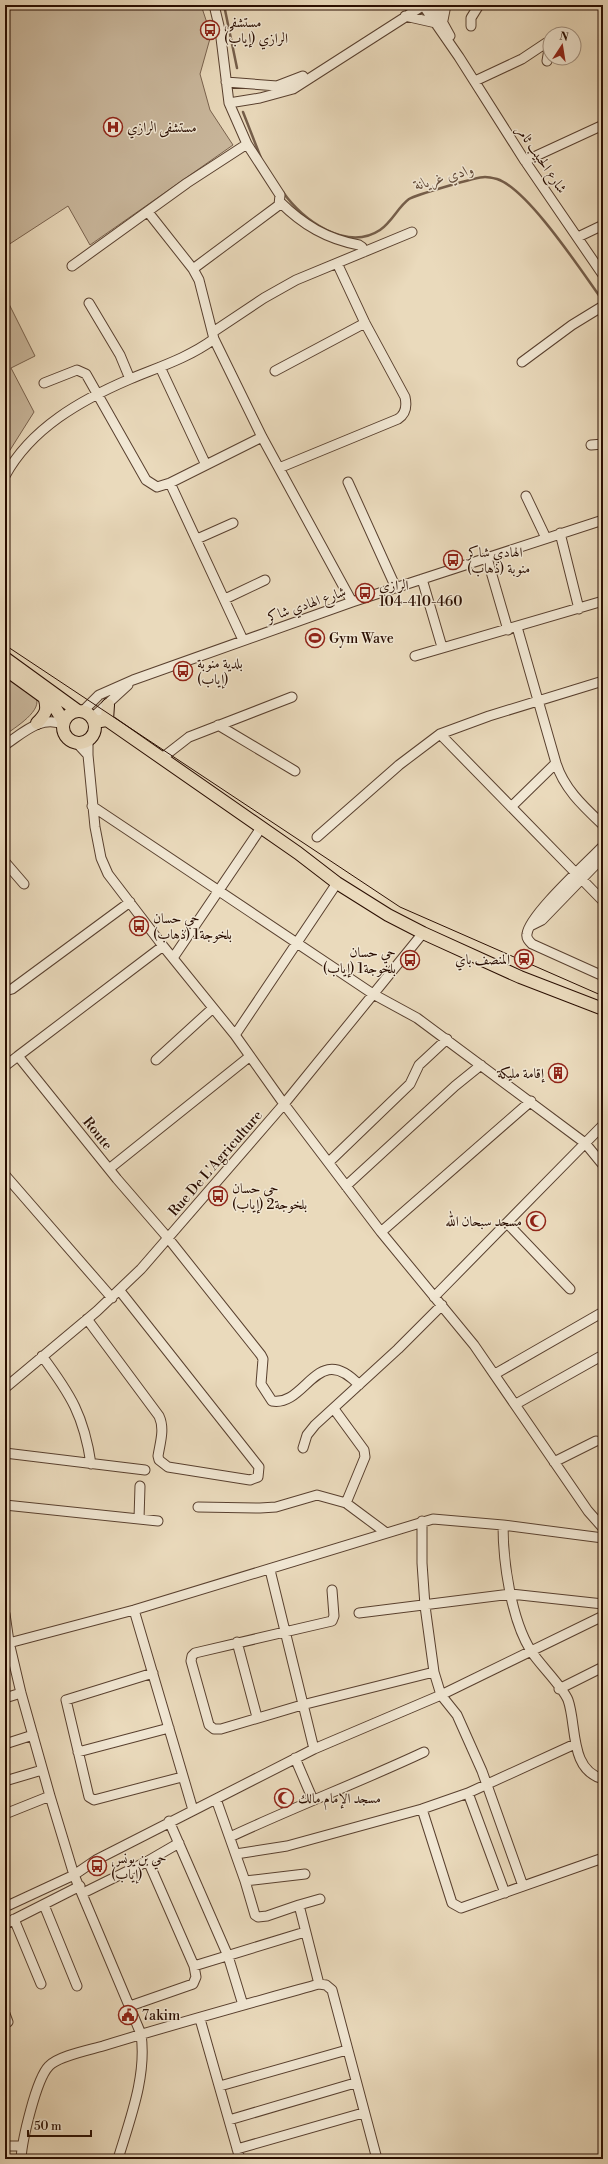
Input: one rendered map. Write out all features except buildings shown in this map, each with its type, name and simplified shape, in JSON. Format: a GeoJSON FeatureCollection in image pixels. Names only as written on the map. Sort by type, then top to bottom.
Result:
{"type":"FeatureCollection","features":[{"type":"Feature","properties":{"kind":"main road"},"geometry":{"type":"LineString","coordinates":[[5,658],[87,715],[95,729],[85,739]]}},
{"type":"Feature","properties":{"kind":"main road"},"geometry":{"type":"LineString","coordinates":[[5,669],[44,696],[55,706],[64,723],[68,738],[85,739],[106,728],[125,731]]}},
{"type":"Feature","properties":{"kind":"main road"},"geometry":{"type":"LineString","coordinates":[[37,723],[46,712],[47,707],[44,696]]}},
{"type":"Feature","properties":{"kind":"main road"},"geometry":{"type":"LineString","coordinates":[[107,720],[108,705]]}},
{"type":"Feature","properties":{"kind":"main road"},"geometry":{"type":"LineString","coordinates":[[64,723],[68,716],[87,715],[107,720],[125,731],[337,883],[388,915],[423,933],[520,977],[603,1009]]}},
{"type":"Feature","properties":{"kind":"street"},"geometry":{"type":"LineString","coordinates":[[193,269],[279,205],[280,202],[280,195],[246,144],[229,103],[220,30],[214,5]]}},
{"type":"Feature","properties":{"kind":"street"},"geometry":{"type":"LineString","coordinates":[[229,103],[260,98],[293,88],[423,5],[439,22]]}},
{"type":"Feature","properties":{"kind":"street"},"geometry":{"type":"LineString","coordinates":[[433,5],[439,22]]}},
{"type":"Feature","properties":{"kind":"street"},"geometry":{"type":"LineString","coordinates":[[439,22],[446,5]]}},
{"type":"Feature","properties":{"kind":"street"},"geometry":{"type":"LineString","coordinates":[[471,26],[471,18],[479,5]]}},
{"type":"Feature","properties":{"kind":"street"},"geometry":{"type":"LineString","coordinates":[[405,16],[439,22]]}},
{"type":"Feature","properties":{"kind":"street","name":"شارع الحبيب ثامر"},"geometry":{"type":"LineString","coordinates":[[439,22],[459,57],[525,161],[603,275]]}},
{"type":"Feature","properties":{"kind":"street"},"geometry":{"type":"LineString","coordinates":[[475,81],[522,59],[542,46]]}},
{"type":"Feature","properties":{"kind":"street"},"geometry":{"type":"LineString","coordinates":[[226,82],[276,86],[292,82],[330,64]]}},
{"type":"Feature","properties":{"kind":"street"},"geometry":{"type":"LineString","coordinates":[[525,161],[603,125]]}},
{"type":"Feature","properties":{"kind":"street"},"geometry":{"type":"LineString","coordinates":[[72,266],[246,144]]}},
{"type":"Feature","properties":{"kind":"street"},"geometry":{"type":"LineString","coordinates":[[280,202],[312,229],[329,238],[359,245],[362,247],[364,252]]}},
{"type":"Feature","properties":{"kind":"street"},"geometry":{"type":"LineString","coordinates":[[148,212],[193,269],[203,291],[214,335],[262,437],[352,602]]}},
{"type":"Feature","properties":{"kind":"street"},"geometry":{"type":"LineString","coordinates":[[578,237],[603,226]]}},
{"type":"Feature","properties":{"kind":"street"},"geometry":{"type":"LineString","coordinates":[[5,476],[16,458],[36,436],[66,412],[98,394],[190,355],[214,335],[270,295],[296,280],[412,232]]}},
{"type":"Feature","properties":{"kind":"street"},"geometry":{"type":"LineString","coordinates":[[279,468],[402,416],[406,407],[405,397],[365,323],[337,263]]}},
{"type":"Feature","properties":{"kind":"street"},"geometry":{"type":"LineString","coordinates":[[89,303],[120,355],[130,380]]}},
{"type":"Feature","properties":{"kind":"street"},"geometry":{"type":"LineString","coordinates":[[522,362],[572,325],[602,306]]}},
{"type":"Feature","properties":{"kind":"street"},"geometry":{"type":"LineString","coordinates":[[275,370],[365,323]]}},
{"type":"Feature","properties":{"kind":"street"},"geometry":{"type":"LineString","coordinates":[[160,367],[206,465]]}},
{"type":"Feature","properties":{"kind":"street"},"geometry":{"type":"LineString","coordinates":[[44,383],[77,370],[82,371],[90,378],[146,480],[157,487],[170,483],[262,437]]}},
{"type":"Feature","properties":{"kind":"street"},"geometry":{"type":"LineString","coordinates":[[591,445],[603,444]]}},
{"type":"Feature","properties":{"kind":"street"},"geometry":{"type":"LineString","coordinates":[[348,482],[396,588]]}},
{"type":"Feature","properties":{"kind":"street"},"geometry":{"type":"LineString","coordinates":[[170,483],[243,640]]}},
{"type":"Feature","properties":{"kind":"street"},"geometry":{"type":"LineString","coordinates":[[526,496],[546,538]]}},
{"type":"Feature","properties":{"kind":"street","name":"شارع الهادي شاكر"},"geometry":{"type":"LineString","coordinates":[[87,715],[99,695],[133,680],[352,602],[603,520]]}},
{"type":"Feature","properties":{"kind":"street"},"geometry":{"type":"LineString","coordinates":[[197,539],[233,523]]}},
{"type":"Feature","properties":{"kind":"street"},"geometry":{"type":"LineString","coordinates":[[560,533],[579,608]]}},
{"type":"Feature","properties":{"kind":"street"},"geometry":{"type":"LineString","coordinates":[[487,558],[538,701],[559,773],[570,791],[603,825]]}},
{"type":"Feature","properties":{"kind":"street"},"geometry":{"type":"LineString","coordinates":[[422,579],[442,647]]}},
{"type":"Feature","properties":{"kind":"street"},"geometry":{"type":"LineString","coordinates":[[225,599],[265,580]]}},
{"type":"Feature","properties":{"kind":"street"},"geometry":{"type":"LineString","coordinates":[[415,656],[442,647],[513,629],[603,601]]}},
{"type":"Feature","properties":{"kind":"street","name":"شارع الهادي شاكر"},"geometry":{"type":"LineString","coordinates":[[87,715],[108,705],[133,680]]}},
{"type":"Feature","properties":{"kind":"street"},"geometry":{"type":"LineString","coordinates":[[317,837],[399,765],[440,734],[489,716],[603,681]]}},
{"type":"Feature","properties":{"kind":"street"},"geometry":{"type":"LineString","coordinates":[[162,758],[189,738],[218,725],[292,697]]}},
{"type":"Feature","properties":{"kind":"street"},"geometry":{"type":"LineString","coordinates":[[5,745],[37,723],[56,720],[64,723]]}},
{"type":"Feature","properties":{"kind":"street"},"geometry":{"type":"LineString","coordinates":[[218,725],[295,771]]}},
{"type":"Feature","properties":{"kind":"street"},"geometry":{"type":"LineString","coordinates":[[440,734],[603,901]]}},
{"type":"Feature","properties":{"kind":"street"},"geometry":{"type":"LineString","coordinates":[[85,739],[88,755],[92,806],[101,858],[108,874],[163,946],[235,1035],[249,1057],[381,1232],[442,1305],[516,1404],[588,1511],[603,1528]]}},
{"type":"Feature","properties":{"kind":"street"},"geometry":{"type":"LineString","coordinates":[[510,807],[556,762]]}},
{"type":"Feature","properties":{"kind":"street"},"geometry":{"type":"LineString","coordinates":[[92,806],[373,994],[417,1018],[447,1039],[531,1100],[585,1143],[603,1165]]}},
{"type":"Feature","properties":{"kind":"street"},"geometry":{"type":"LineString","coordinates":[[173,958],[220,891],[261,828]]}},
{"type":"Feature","properties":{"kind":"street"},"geometry":{"type":"LineString","coordinates":[[603,846],[542,920],[530,926],[527,934],[528,940],[532,944],[603,976]]}},
{"type":"Feature","properties":{"kind":"street"},"geometry":{"type":"LineString","coordinates":[[579,876],[603,857]]}},
{"type":"Feature","properties":{"kind":"street"},"geometry":{"type":"LineString","coordinates":[[5,862],[24,884]]}},
{"type":"Feature","properties":{"kind":"street"},"geometry":{"type":"LineString","coordinates":[[235,1035],[337,883]]}},
{"type":"Feature","properties":{"kind":"street"},"geometry":{"type":"LineString","coordinates":[[5,991],[12,989],[130,902]]}},
{"type":"Feature","properties":{"kind":"street","name":"Rue De L'Agriculture"},"geometry":{"type":"LineString","coordinates":[[5,1388],[120,1291],[284,1104],[423,933]]}},
{"type":"Feature","properties":{"kind":"street"},"geometry":{"type":"LineString","coordinates":[[5,1066],[163,946]]}},
{"type":"Feature","properties":{"kind":"street"},"geometry":{"type":"LineString","coordinates":[[156,1060],[213,1008]]}},
{"type":"Feature","properties":{"kind":"street"},"geometry":{"type":"LineString","coordinates":[[329,1162],[410,1084],[420,1065],[447,1039]]}},
{"type":"Feature","properties":{"kind":"street","name":"Route"},"geometry":{"type":"LineString","coordinates":[[18,1056],[109,1169],[168,1238],[261,1355],[263,1359],[261,1384],[272,1401],[286,1399],[319,1374],[330,1369],[343,1371],[359,1385]]}},
{"type":"Feature","properties":{"kind":"street"},"geometry":{"type":"LineString","coordinates":[[109,1169],[249,1057]]}},
{"type":"Feature","properties":{"kind":"street"},"geometry":{"type":"LineString","coordinates":[[346,1186],[455,1086],[482,1065]]}},
{"type":"Feature","properties":{"kind":"street"},"geometry":{"type":"LineString","coordinates":[[381,1232],[531,1100]]}},
{"type":"Feature","properties":{"kind":"street"},"geometry":{"type":"LineString","coordinates":[[434,1297],[603,1125]]}},
{"type":"Feature","properties":{"kind":"street"},"geometry":{"type":"LineString","coordinates":[[5,1175],[112,1298]]}},
{"type":"Feature","properties":{"kind":"street"},"geometry":{"type":"LineString","coordinates":[[507,1223],[570,1289]]}},
{"type":"Feature","properties":{"kind":"street"},"geometry":{"type":"LineString","coordinates":[[87,1319],[159,1416],[162,1422],[162,1430],[158,1456],[163,1464],[176,1469],[250,1480],[258,1477],[259,1467],[120,1291]]}},
{"type":"Feature","properties":{"kind":"street"},"geometry":{"type":"LineString","coordinates":[[302,1448],[310,1430],[334,1409],[442,1305]]}},
{"type":"Feature","properties":{"kind":"street"},"geometry":{"type":"LineString","coordinates":[[494,1374],[603,1312]]}},
{"type":"Feature","properties":{"kind":"street"},"geometry":{"type":"LineString","coordinates":[[516,1404],[603,1355]]}},
{"type":"Feature","properties":{"kind":"street"},"geometry":{"type":"LineString","coordinates":[[42,1356],[60,1380],[81,1417],[91,1464]]}},
{"type":"Feature","properties":{"kind":"street"},"geometry":{"type":"LineString","coordinates":[[334,1409],[364,1450],[365,1457],[346,1503]]}},
{"type":"Feature","properties":{"kind":"street"},"geometry":{"type":"LineString","coordinates":[[554,1462],[596,1441]]}},
{"type":"Feature","properties":{"kind":"street"},"geometry":{"type":"LineString","coordinates":[[5,1453],[145,1470]]}},
{"type":"Feature","properties":{"kind":"street"},"geometry":{"type":"LineString","coordinates":[[139,1519],[140,1486]]}},
{"type":"Feature","properties":{"kind":"street"},"geometry":{"type":"LineString","coordinates":[[198,1507],[276,1507],[317,1495],[346,1503],[385,1532]]}},
{"type":"Feature","properties":{"kind":"street"},"geometry":{"type":"LineString","coordinates":[[5,1505],[158,1521]]}},
{"type":"Feature","properties":{"kind":"street"},"geometry":{"type":"LineString","coordinates":[[7,1643],[134,1610],[270,1570],[422,1521],[445,1519],[603,1538]]}},
{"type":"Feature","properties":{"kind":"street"},"geometry":{"type":"LineString","coordinates":[[422,1521],[424,1606],[434,1672],[441,1695],[457,1715],[487,1784],[523,1886]]}},
{"type":"Feature","properties":{"kind":"street"},"geometry":{"type":"LineString","coordinates":[[503,1525],[503,1551],[511,1594],[522,1632],[531,1651],[567,1699],[575,1744],[587,1769],[592,1775],[603,1779]]}},
{"type":"Feature","properties":{"kind":"street"},"geometry":{"type":"LineString","coordinates":[[270,1570],[314,1749]]}},
{"type":"Feature","properties":{"kind":"street"},"geometry":{"type":"LineString","coordinates":[[332,1590],[334,1616],[332,1621],[237,1642],[195,1653],[192,1656],[191,1661],[209,1725],[214,1729],[221,1729],[302,1704],[434,1672]]}},
{"type":"Feature","properties":{"kind":"street"},"geometry":{"type":"LineString","coordinates":[[359,1613],[511,1594],[603,1604]]}},
{"type":"Feature","properties":{"kind":"street"},"geometry":{"type":"LineString","coordinates":[[134,1610],[182,1777],[193,1810]]}},
{"type":"Feature","properties":{"kind":"street"},"geometry":{"type":"LineString","coordinates":[[5,1614],[7,1643],[42,1770],[74,1875],[82,1890],[141,2034],[143,2054],[141,2073],[118,2159]]}},
{"type":"Feature","properties":{"kind":"street"},"geometry":{"type":"LineString","coordinates":[[5,1907],[74,1875],[96,1860],[169,1821],[216,1799],[295,1758],[441,1695],[603,1616]]}},
{"type":"Feature","properties":{"kind":"street"},"geometry":{"type":"LineString","coordinates":[[237,1642],[257,1717]]}},
{"type":"Feature","properties":{"kind":"street"},"geometry":{"type":"LineString","coordinates":[[560,1689],[603,1668]]}},
{"type":"Feature","properties":{"kind":"street"},"geometry":{"type":"LineString","coordinates":[[153,1673],[66,1700],[89,1797],[91,1799],[182,1777]]}},
{"type":"Feature","properties":{"kind":"street"},"geometry":{"type":"LineString","coordinates":[[5,1698],[21,1693]]}},
{"type":"Feature","properties":{"kind":"street"},"geometry":{"type":"LineString","coordinates":[[78,1752],[169,1728]]}},
{"type":"Feature","properties":{"kind":"street"},"geometry":{"type":"LineString","coordinates":[[5,1744],[33,1736]]}},
{"type":"Feature","properties":{"kind":"street"},"geometry":{"type":"LineString","coordinates":[[236,1854],[287,1846],[422,1809],[468,1793],[575,1744]]}},
{"type":"Feature","properties":{"kind":"street"},"geometry":{"type":"LineString","coordinates":[[230,1837],[313,1800],[364,1780],[424,1752]]}},
{"type":"Feature","properties":{"kind":"street"},"geometry":{"type":"LineString","coordinates":[[295,1758],[313,1800]]}},
{"type":"Feature","properties":{"kind":"street"},"geometry":{"type":"LineString","coordinates":[[5,1781],[42,1770]]}},
{"type":"Feature","properties":{"kind":"street"},"geometry":{"type":"LineString","coordinates":[[468,1793],[505,1893]]}},
{"type":"Feature","properties":{"kind":"street"},"geometry":{"type":"LineString","coordinates":[[5,1814],[50,1796]]}},
{"type":"Feature","properties":{"kind":"street"},"geometry":{"type":"LineString","coordinates":[[216,1799],[236,1854],[255,1915],[258,1917],[267,1916],[320,1899]]}},
{"type":"Feature","properties":{"kind":"street"},"geometry":{"type":"LineString","coordinates":[[422,1809],[452,1903],[461,1908],[603,1858]]}},
{"type":"Feature","properties":{"kind":"street"},"geometry":{"type":"LineString","coordinates":[[169,1821],[228,1956],[243,2005]]}},
{"type":"Feature","properties":{"kind":"street"},"geometry":{"type":"LineString","coordinates":[[5,1924],[44,1905],[148,1861],[179,1843]]}},
{"type":"Feature","properties":{"kind":"street"},"geometry":{"type":"LineString","coordinates":[[130,2006],[193,1984],[196,1977],[194,1966],[148,1861]]}},
{"type":"Feature","properties":{"kind":"street"},"geometry":{"type":"LineString","coordinates":[[245,1881],[304,1874]]}},
{"type":"Feature","properties":{"kind":"street"},"geometry":{"type":"LineString","coordinates":[[44,1905],[77,1986]]}},
{"type":"Feature","properties":{"kind":"street"},"geometry":{"type":"LineString","coordinates":[[299,1905],[319,1984]]}},
{"type":"Feature","properties":{"kind":"street"},"geometry":{"type":"LineString","coordinates":[[14,1919],[41,1984]]}},
{"type":"Feature","properties":{"kind":"street"},"geometry":{"type":"LineString","coordinates":[[194,1966],[305,1932]]}},
{"type":"Feature","properties":{"kind":"street"},"geometry":{"type":"LineString","coordinates":[[21,2159],[22,2146],[41,2079],[49,2066],[62,2059],[141,2034],[319,1984],[326,1985],[332,1990],[355,2083],[377,2159]]}},
{"type":"Feature","properties":{"kind":"street"},"geometry":{"type":"LineString","coordinates":[[200,2018],[220,2086],[237,2156],[363,2113]]}},
{"type":"Feature","properties":{"kind":"street"},"geometry":{"type":"LineString","coordinates":[[220,2086],[347,2050]]}},
{"type":"Feature","properties":{"kind":"street"},"geometry":{"type":"LineString","coordinates":[[229,2120],[355,2083]]}},
{"type":"Feature","properties":{"kind":"street"},"geometry":{"type":"LineString","coordinates":[[5,2146],[22,2146]]}},
{"type":"Feature","properties":{"kind":"shaded area","name":"مستشفى الرازي"},"geometry":{"type":"Polygon","coordinates":[[[5,5],[201,5],[211,35],[200,74],[210,110],[233,145],[90,245],[68,206],[5,247],[5,5]]]}},
{"type":"Feature","properties":{"kind":"shaded area"},"geometry":{"type":"Polygon","coordinates":[[[5,296],[35,356],[11,368],[34,412],[5,458],[5,296]]]}},
{"type":"Feature","properties":{"kind":"shaded area"},"geometry":{"type":"Polygon","coordinates":[[[5,678],[32,693],[37,701],[36,707],[32,713],[5,735],[5,678]]]}},
{"type":"Feature","properties":{"kind":"waterway"},"geometry":{"type":"LineString","coordinates":[[224,5],[237,68]]}},
{"type":"Feature","properties":{"kind":"waterway","name":"وادي غريانة"},"geometry":{"type":"LineString","coordinates":[[243,112],[261,158]]}},
{"type":"Feature","properties":{"kind":"waterway","name":"وادي غريانة"},"geometry":{"type":"LineString","coordinates":[[283,192],[291,203],[313,222],[326,230],[340,235],[354,237],[367,236],[380,230],[409,199],[446,186],[479,178],[486,177],[497,179],[510,186],[539,214],[603,301]]}},
{"type":"Feature","properties":{"kind":"tram line"},"geometry":{"type":"LineString","coordinates":[[5,645],[400,907],[603,996]]}},
{"type":"Feature","properties":{"kind":"place","name":"مستشفى الرازي (إياب)"},"geometry":{"type":"Point","coordinates":[210,30]}},
{"type":"Feature","properties":{"kind":"place","name":"مستشفى الرازي"},"geometry":{"type":"Point","coordinates":[113,127]}},
{"type":"Feature","properties":{"kind":"place","name":"الهادي شاكر منوبة (ذهاب)"},"geometry":{"type":"Point","coordinates":[453,560]}},
{"type":"Feature","properties":{"kind":"place","name":"الرازي 104-410-460"},"geometry":{"type":"Point","coordinates":[365,593]}},
{"type":"Feature","properties":{"kind":"place","name":"Gym Wave"},"geometry":{"type":"Point","coordinates":[315,638]}},
{"type":"Feature","properties":{"kind":"place","name":"بلدية منوبة (إياب)"},"geometry":{"type":"Point","coordinates":[183,671]}},
{"type":"Feature","properties":{"kind":"place","name":"حي حسان بلخوجة1 (ذهاب)"},"geometry":{"type":"Point","coordinates":[139,926]}},
{"type":"Feature","properties":{"kind":"place","name":"المنصف باي"},"geometry":{"type":"Point","coordinates":[524,959]}},
{"type":"Feature","properties":{"kind":"place","name":"حي حسان بلخوجة1 (إياب)"},"geometry":{"type":"Point","coordinates":[410,960]}},
{"type":"Feature","properties":{"kind":"place","name":"إقامة مليكة"},"geometry":{"type":"Point","coordinates":[558,1073]}},
{"type":"Feature","properties":{"kind":"place","name":"حي حسان بلخوجة2 (إياب)"},"geometry":{"type":"Point","coordinates":[218,1196]}},
{"type":"Feature","properties":{"kind":"place","name":"مسجد سبحان الله"},"geometry":{"type":"Point","coordinates":[536,1221]}},
{"type":"Feature","properties":{"kind":"place","name":"مسجد الإمام مالك"},"geometry":{"type":"Point","coordinates":[284,1798]}},
{"type":"Feature","properties":{"kind":"place","name":"حي بن يونس (إياب)"},"geometry":{"type":"Point","coordinates":[97,1866]}},
{"type":"Feature","properties":{"kind":"place","name":"7akim"},"geometry":{"type":"Point","coordinates":[128,2015]}}]}
